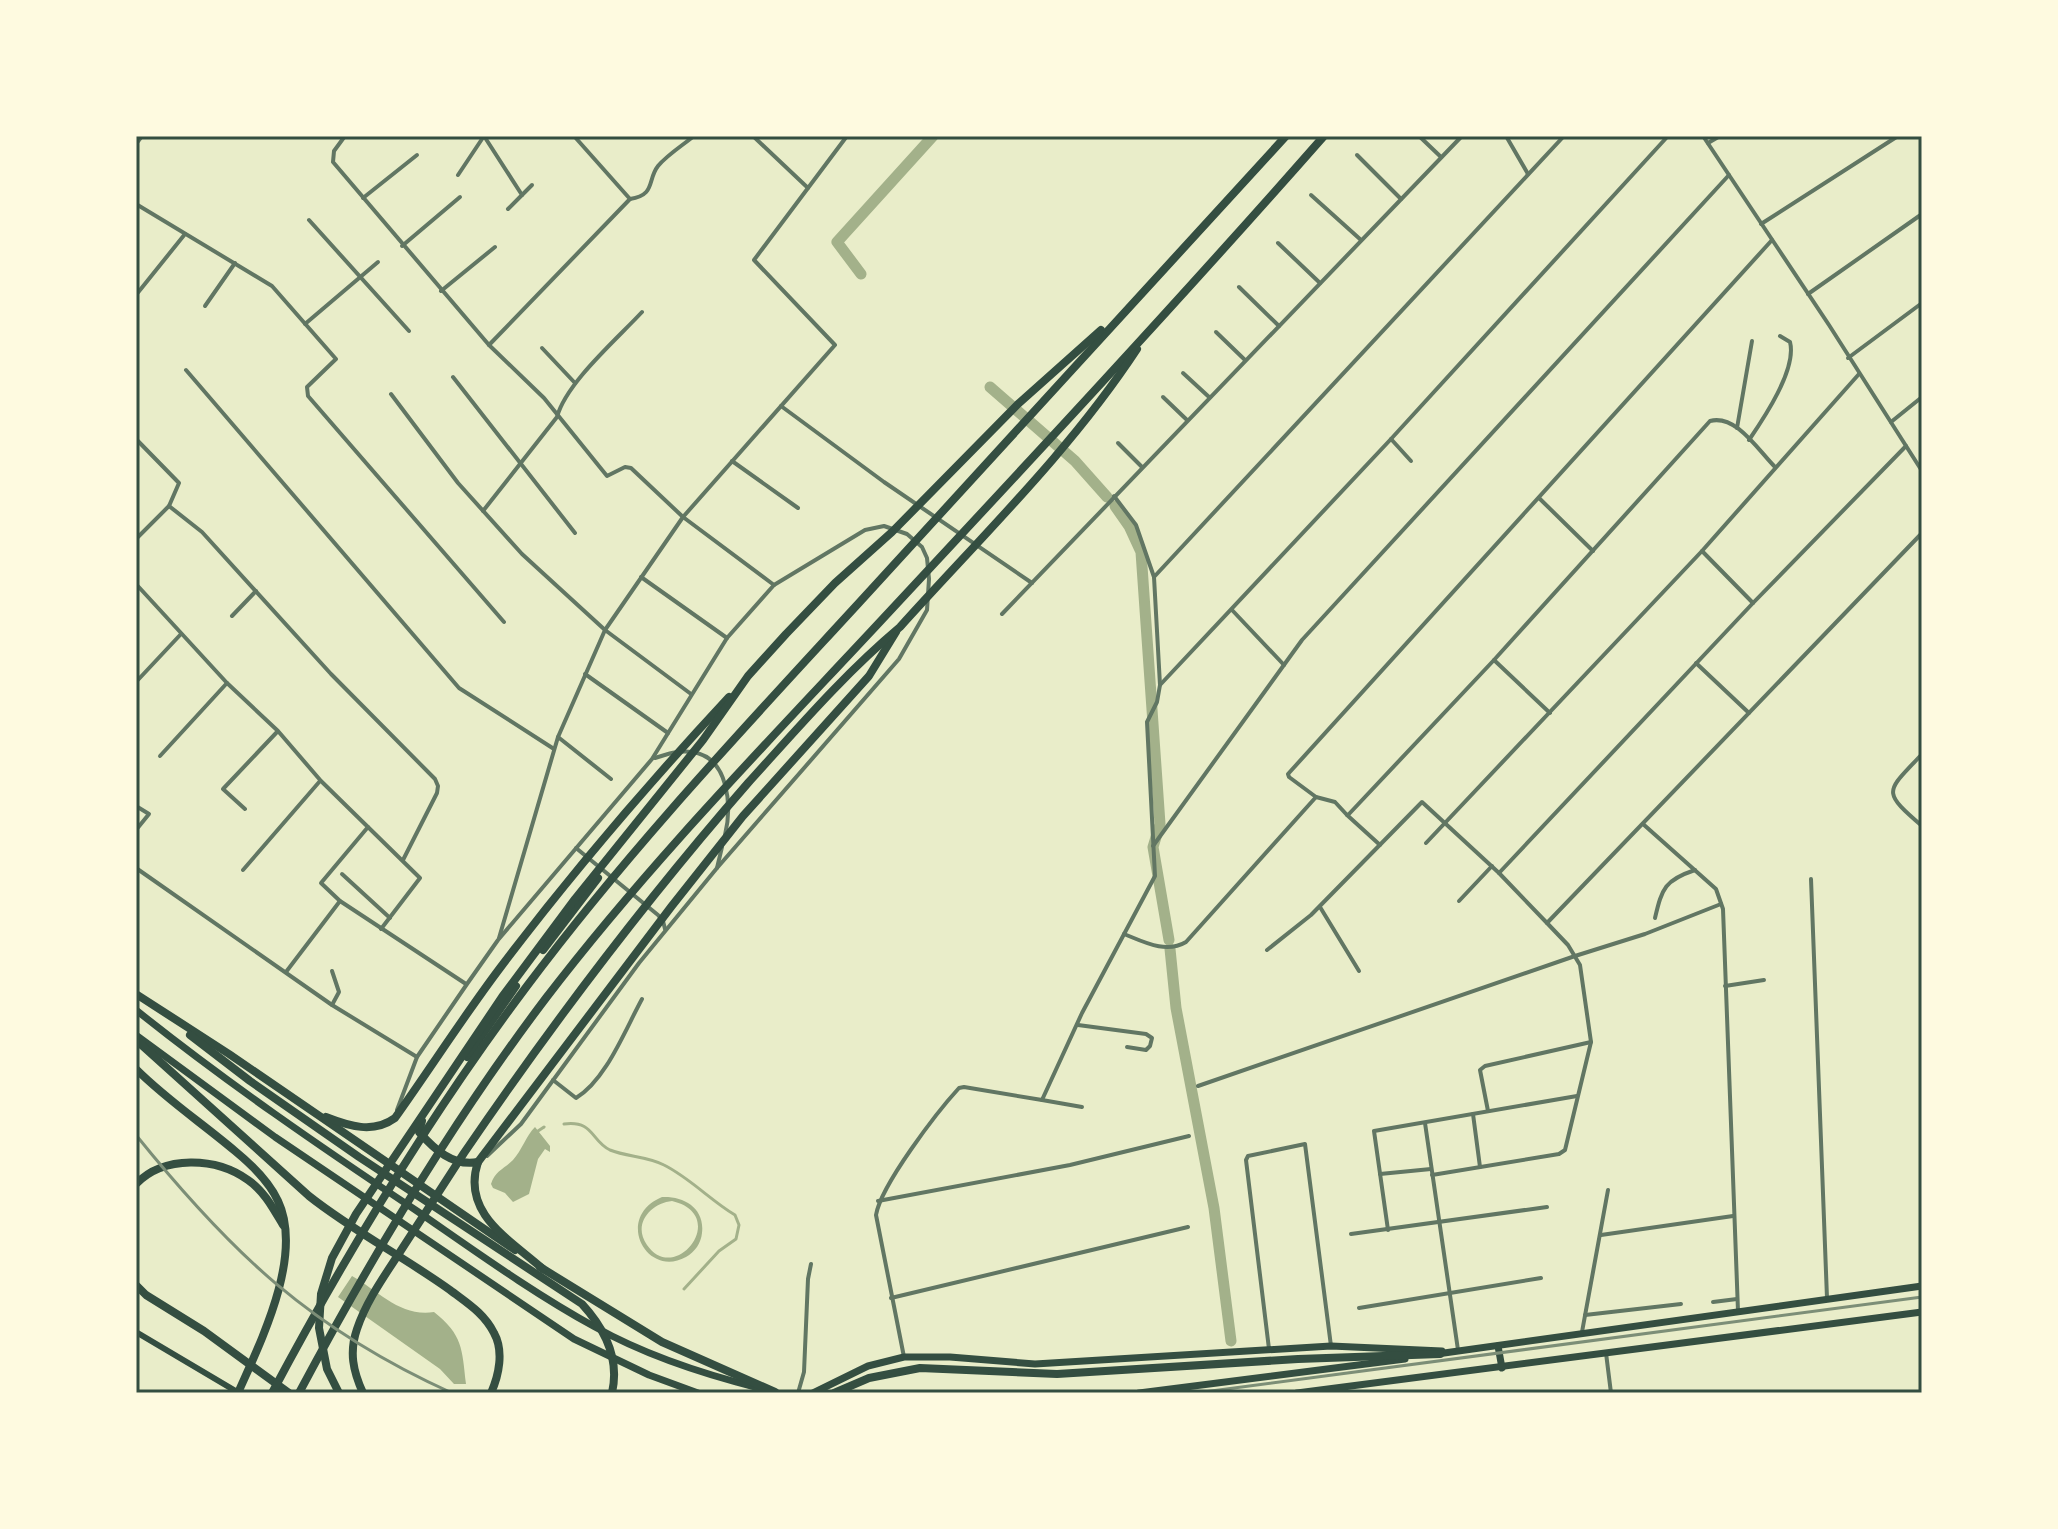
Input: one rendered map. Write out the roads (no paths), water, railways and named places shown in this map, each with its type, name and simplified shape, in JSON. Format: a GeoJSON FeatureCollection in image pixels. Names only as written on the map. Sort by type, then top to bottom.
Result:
{"type":"FeatureCollection","features":[{"type":"Feature","properties":{"kind":"highway"},"geometry":{"type":"LineString","coordinates":[[272,1393],[326,1295],[409,1158],[499,1026],[587,908],[723,750],[1286,136]]}},
{"type":"Feature","properties":{"kind":"highway"},"geometry":{"type":"LineString","coordinates":[[299,1393],[368,1267],[430,1166],[490,1075],[592,941],[734,777],[1324,136]]}},
{"type":"Feature","properties":{"kind":"highway"},"geometry":{"type":"LineString","coordinates":[[311,1111],[362,1127],[380,1126],[395,1118],[498,971],[627,809],[818,599],[892,532],[1018,404],[1127,308]]}},
{"type":"Feature","properties":{"kind":"highway"},"geometry":{"type":"LineString","coordinates":[[363,1393],[352,1362],[353,1345],[357,1327],[375,1291],[509,1088],[616,941],[691,848],[843,678],[900,627],[1087,419],[1150,328]]}},
{"type":"Feature","properties":{"kind":"highway"},"geometry":{"type":"LineString","coordinates":[[543,1269],[494,1225],[477,1204],[473,1183],[478,1162],[743,816],[869,676],[900,627]]}},
{"type":"Feature","properties":{"kind":"highway"},"geometry":{"type":"LineString","coordinates":[[339,1393],[327,1369],[321,1347],[319,1311],[325,1277],[342,1237],[502,997],[575,899],[703,740],[748,676]]}},
{"type":"Feature","properties":{"kind":"highway"},"geometry":{"type":"LineString","coordinates":[[478,1162],[465,1162],[437,1151],[419,1132],[419,1125],[534,962],[604,871]]}},
{"type":"Feature","properties":{"kind":"highway"},"geometry":{"type":"LineString","coordinates":[[136,994],[543,1269],[662,1342],[778,1392]]}},
{"type":"Feature","properties":{"kind":"highway"},"geometry":{"type":"LineString","coordinates":[[136,1010],[283,1121],[569,1312],[646,1351],[733,1381],[778,1392]]}},
{"type":"Feature","properties":{"kind":"highway"},"geometry":{"type":"LineString","coordinates":[[168,1016],[250,1081],[582,1304],[597,1321],[612,1350],[615,1368],[612,1393]]}},
{"type":"Feature","properties":{"kind":"highway"},"geometry":{"type":"LineString","coordinates":[[136,1037],[327,1210],[422,1270],[483,1316],[499,1344],[500,1361],[492,1390]]}},
{"type":"Feature","properties":{"kind":"highway"},"geometry":{"type":"LineString","coordinates":[[136,1037],[275,1137],[561,1330],[621,1363],[698,1393]]}},
{"type":"Feature","properties":{"kind":"highway"},"geometry":{"type":"LineString","coordinates":[[136,1069],[162,1096],[234,1150],[263,1178],[280,1204],[285,1249],[278,1296],[236,1392]]}},
{"type":"Feature","properties":{"kind":"highway"},"geometry":{"type":"LineString","coordinates":[[136,1184],[151,1171],[169,1165],[217,1166],[235,1172],[259,1189],[271,1203],[285,1229]]}},
{"type":"Feature","properties":{"kind":"highway"},"geometry":{"type":"LineString","coordinates":[[136,1285],[146,1295],[204,1331],[289,1393]]}},
{"type":"Feature","properties":{"kind":"highway"},"geometry":{"type":"LineString","coordinates":[[1139,1393],[1582,1335],[1922,1286]]}},
{"type":"Feature","properties":{"kind":"highway"},"geometry":{"type":"LineString","coordinates":[[1297,1393],[1339,1390],[1922,1312]]}},
{"type":"Feature","properties":{"kind":"highway"},"geometry":{"type":"LineString","coordinates":[[813,1393],[868,1366],[904,1357],[950,1357],[1035,1364],[1331,1346],[1457,1351]]}},
{"type":"Feature","properties":{"kind":"highway"},"geometry":{"type":"LineString","coordinates":[[1498,1346],[1502,1368]]}},
{"type":"Feature","properties":{"kind":"highway"},"geometry":{"type":"LineString","coordinates":[[834,1393],[869,1378],[920,1368],[1026,1374],[1440,1354]]}},
{"type":"Feature","properties":{"kind":"main road"},"geometry":{"type":"LineString","coordinates":[[136,1332],[236,1392]]}},
{"type":"Feature","properties":{"kind":"street"},"geometry":{"type":"LineString","coordinates":[[136,144],[142,136]]}},
{"type":"Feature","properties":{"kind":"street"},"geometry":{"type":"LineString","coordinates":[[345,136],[334,151],[333,162],[489,345],[544,398],[608,477],[625,467],[631,468],[683,517],[774,585]]}},
{"type":"Feature","properties":{"kind":"street"},"geometry":{"type":"LineString","coordinates":[[458,175],[484,136],[522,195]]}},
{"type":"Feature","properties":{"kind":"street"},"geometry":{"type":"LineString","coordinates":[[574,136],[630,199]]}},
{"type":"Feature","properties":{"kind":"street"},"geometry":{"type":"LineString","coordinates":[[489,345],[630,199],[638,198],[649,189],[658,165],[694,136]]}},
{"type":"Feature","properties":{"kind":"street"},"geometry":{"type":"LineString","coordinates":[[753,136],[808,188]]}},
{"type":"Feature","properties":{"kind":"street"},"geometry":{"type":"LineString","coordinates":[[498,940],[558,737],[605,630],[683,517],[835,345],[754,260],[847,136]]}},
{"type":"Feature","properties":{"kind":"street"},"geometry":{"type":"LineString","coordinates":[[1419,136],[1441,157]]}},
{"type":"Feature","properties":{"kind":"street"},"geometry":{"type":"LineString","coordinates":[[1002,614],[1462,136]]}},
{"type":"Feature","properties":{"kind":"street"},"geometry":{"type":"LineString","coordinates":[[1506,136],[1528,174]]}},
{"type":"Feature","properties":{"kind":"street"},"geometry":{"type":"LineString","coordinates":[[1154,577],[1564,136]]}},
{"type":"Feature","properties":{"kind":"street"},"geometry":{"type":"LineString","coordinates":[[1160,685],[1391,439],[1668,136]]}},
{"type":"Feature","properties":{"kind":"street"},"geometry":{"type":"LineString","coordinates":[[1703,136],[1922,471]]}},
{"type":"Feature","properties":{"kind":"street"},"geometry":{"type":"LineString","coordinates":[[1708,143],[1720,136]]}},
{"type":"Feature","properties":{"kind":"street"},"geometry":{"type":"LineString","coordinates":[[1761,224],[1898,136]]}},
{"type":"Feature","properties":{"kind":"street"},"geometry":{"type":"LineString","coordinates":[[363,198],[417,155]]}},
{"type":"Feature","properties":{"kind":"street"},"geometry":{"type":"LineString","coordinates":[[1357,155],[1401,199]]}},
{"type":"Feature","properties":{"kind":"street"},"geometry":{"type":"LineString","coordinates":[[1153,847],[1302,640],[1729,175]]}},
{"type":"Feature","properties":{"kind":"street"},"geometry":{"type":"LineString","coordinates":[[508,209],[532,185]]}},
{"type":"Feature","properties":{"kind":"street"},"geometry":{"type":"LineString","coordinates":[[1311,195],[1361,240]]}},
{"type":"Feature","properties":{"kind":"street"},"geometry":{"type":"LineString","coordinates":[[402,246],[460,197]]}},
{"type":"Feature","properties":{"kind":"street"},"geometry":{"type":"LineString","coordinates":[[136,204],[272,286],[336,359],[307,387],[308,396],[504,622]]}},
{"type":"Feature","properties":{"kind":"street"},"geometry":{"type":"LineString","coordinates":[[1808,294],[1922,214]]}},
{"type":"Feature","properties":{"kind":"street"},"geometry":{"type":"LineString","coordinates":[[309,220],[409,331]]}},
{"type":"Feature","properties":{"kind":"street"},"geometry":{"type":"LineString","coordinates":[[136,295],[185,234]]}},
{"type":"Feature","properties":{"kind":"street"},"geometry":{"type":"LineString","coordinates":[[1380,845],[1335,802],[1316,797],[1288,774],[1772,240]]}},
{"type":"Feature","properties":{"kind":"street"},"geometry":{"type":"LineString","coordinates":[[1278,243],[1320,283]]}},
{"type":"Feature","properties":{"kind":"street"},"geometry":{"type":"LineString","coordinates":[[441,291],[495,247]]}},
{"type":"Feature","properties":{"kind":"street"},"geometry":{"type":"LineString","coordinates":[[305,324],[378,262]]}},
{"type":"Feature","properties":{"kind":"street"},"geometry":{"type":"LineString","coordinates":[[205,306],[235,263]]}},
{"type":"Feature","properties":{"kind":"street"},"geometry":{"type":"LineString","coordinates":[[1239,287],[1279,326]]}},
{"type":"Feature","properties":{"kind":"street"},"geometry":{"type":"LineString","coordinates":[[1848,358],[1922,303]]}},
{"type":"Feature","properties":{"kind":"street"},"geometry":{"type":"LineString","coordinates":[[483,511],[557,417],[562,400],[575,383],[642,312]]}},
{"type":"Feature","properties":{"kind":"street"},"geometry":{"type":"LineString","coordinates":[[1216,332],[1245,360]]}},
{"type":"Feature","properties":{"kind":"street"},"geometry":{"type":"LineString","coordinates":[[1749,440],[1771,405],[1789,362],[1792,351],[1790,342],[1780,336]]}},
{"type":"Feature","properties":{"kind":"street"},"geometry":{"type":"LineString","coordinates":[[1737,428],[1752,341]]}},
{"type":"Feature","properties":{"kind":"street"},"geometry":{"type":"LineString","coordinates":[[542,348],[575,383]]}},
{"type":"Feature","properties":{"kind":"street"},"geometry":{"type":"LineString","coordinates":[[186,370],[459,688],[554,749]]}},
{"type":"Feature","properties":{"kind":"street"},"geometry":{"type":"LineString","coordinates":[[1183,373],[1209,397]]}},
{"type":"Feature","properties":{"kind":"street"},"geometry":{"type":"LineString","coordinates":[[1426,843],[1702,551],[1859,374]]}},
{"type":"Feature","properties":{"kind":"street"},"geometry":{"type":"LineString","coordinates":[[453,377],[575,533]]}},
{"type":"Feature","properties":{"kind":"street"},"geometry":{"type":"LineString","coordinates":[[391,394],[458,483],[522,554],[605,630],[691,694]]}},
{"type":"Feature","properties":{"kind":"street"},"geometry":{"type":"LineString","coordinates":[[1163,397],[1187,420]]}},
{"type":"Feature","properties":{"kind":"street"},"geometry":{"type":"LineString","coordinates":[[1891,422],[1922,397]]}},
{"type":"Feature","properties":{"kind":"street"},"geometry":{"type":"LineString","coordinates":[[781,406],[884,482],[1032,583]]}},
{"type":"Feature","properties":{"kind":"street"},"geometry":{"type":"LineString","coordinates":[[1347,815],[1494,660],[1710,421],[1725,420],[1737,428],[1775,467]]}},
{"type":"Feature","properties":{"kind":"street"},"geometry":{"type":"LineString","coordinates":[[136,439],[178,481],[179,486],[169,506],[136,539]]}},
{"type":"Feature","properties":{"kind":"street"},"geometry":{"type":"LineString","coordinates":[[1391,439],[1411,461]]}},
{"type":"Feature","properties":{"kind":"street"},"geometry":{"type":"LineString","coordinates":[[1118,443],[1142,467]]}},
{"type":"Feature","properties":{"kind":"street"},"geometry":{"type":"LineString","coordinates":[[1499,873],[1753,603],[1906,446]]}},
{"type":"Feature","properties":{"kind":"street"},"geometry":{"type":"LineString","coordinates":[[732,461],[798,508]]}},
{"type":"Feature","properties":{"kind":"street"},"geometry":{"type":"LineString","coordinates":[[1042,1100],[1077,1025],[1155,876],[1148,717],[1157,702],[1160,685],[1154,577],[1136,525],[1114,496]]}},
{"type":"Feature","properties":{"kind":"street"},"geometry":{"type":"LineString","coordinates":[[1539,498],[1593,551]]}},
{"type":"Feature","properties":{"kind":"street"},"geometry":{"type":"LineString","coordinates":[[169,506],[202,532],[331,674],[437,782],[437,793],[403,860]]}},
{"type":"Feature","properties":{"kind":"street"},"geometry":{"type":"LineString","coordinates":[[395,1118],[417,1057],[467,984],[498,940],[652,759],[727,638],[774,585],[790,574],[865,530],[884,526],[898,529],[922,547],[927,558],[927,610],[899,659],[665,929],[521,1124],[496,1150],[478,1162]]}},
{"type":"Feature","properties":{"kind":"street"},"geometry":{"type":"LineString","coordinates":[[1547,923],[1922,533]]}},
{"type":"Feature","properties":{"kind":"street"},"geometry":{"type":"LineString","coordinates":[[1702,551],[1753,603]]}},
{"type":"Feature","properties":{"kind":"street"},"geometry":{"type":"LineString","coordinates":[[641,577],[727,638]]}},
{"type":"Feature","properties":{"kind":"street"},"geometry":{"type":"LineString","coordinates":[[136,584],[227,683],[278,731],[321,781],[421,880],[381,929]]}},
{"type":"Feature","properties":{"kind":"street"},"geometry":{"type":"LineString","coordinates":[[232,616],[256,591]]}},
{"type":"Feature","properties":{"kind":"street"},"geometry":{"type":"LineString","coordinates":[[1232,610],[1284,665]]}},
{"type":"Feature","properties":{"kind":"street"},"geometry":{"type":"LineString","coordinates":[[136,682],[181,634]]}},
{"type":"Feature","properties":{"kind":"street"},"geometry":{"type":"LineString","coordinates":[[1494,660],[1550,713]]}},
{"type":"Feature","properties":{"kind":"street"},"geometry":{"type":"LineString","coordinates":[[1696,663],[1749,713]]}},
{"type":"Feature","properties":{"kind":"street"},"geometry":{"type":"LineString","coordinates":[[585,674],[668,733]]}},
{"type":"Feature","properties":{"kind":"street"},"geometry":{"type":"LineString","coordinates":[[160,756],[227,683]]}},
{"type":"Feature","properties":{"kind":"street"},"geometry":{"type":"LineString","coordinates":[[245,809],[224,792],[224,786],[278,731]]}},
{"type":"Feature","properties":{"kind":"street"},"geometry":{"type":"LineString","coordinates":[[558,737],[611,779]]}},
{"type":"Feature","properties":{"kind":"street"},"geometry":{"type":"LineString","coordinates":[[652,759],[680,751],[695,752],[711,761],[719,772],[727,792],[729,814],[717,868]]}},
{"type":"Feature","properties":{"kind":"street"},"geometry":{"type":"LineString","coordinates":[[1922,754],[1893,786],[1891,795],[1895,803],[1922,826]]}},
{"type":"Feature","properties":{"kind":"street"},"geometry":{"type":"LineString","coordinates":[[243,870],[321,781]]}},
{"type":"Feature","properties":{"kind":"street"},"geometry":{"type":"LineString","coordinates":[[1124,934],[1168,948],[1176,948],[1186,942],[1316,797]]}},
{"type":"Feature","properties":{"kind":"street"},"geometry":{"type":"LineString","coordinates":[[1267,950],[1320,907],[1422,802],[1499,873],[1547,923],[1580,965],[1591,1042],[1565,1150],[1559,1154],[1480,1167],[1380,1174]]}},
{"type":"Feature","properties":{"kind":"street"},"geometry":{"type":"LineString","coordinates":[[136,806],[149,814],[136,830]]}},
{"type":"Feature","properties":{"kind":"street"},"geometry":{"type":"LineString","coordinates":[[1642,824],[1716,889],[1721,904],[1738,1311]]}},
{"type":"Feature","properties":{"kind":"street"},"geometry":{"type":"LineString","coordinates":[[368,827],[321,883],[340,901],[467,984]]}},
{"type":"Feature","properties":{"kind":"street"},"geometry":{"type":"LineString","coordinates":[[576,848],[658,915],[665,929]]}},
{"type":"Feature","properties":{"kind":"street"},"geometry":{"type":"LineString","coordinates":[[1459,901],[1492,866]]}},
{"type":"Feature","properties":{"kind":"street"},"geometry":{"type":"LineString","coordinates":[[136,868],[332,1005],[417,1057]]}},
{"type":"Feature","properties":{"kind":"street"},"geometry":{"type":"LineString","coordinates":[[1655,918],[1664,887],[1677,876],[1695,870]]}},
{"type":"Feature","properties":{"kind":"street"},"geometry":{"type":"LineString","coordinates":[[342,874],[390,918]]}},
{"type":"Feature","properties":{"kind":"street"},"geometry":{"type":"LineString","coordinates":[[1811,879],[1827,1298]]}},
{"type":"Feature","properties":{"kind":"street"},"geometry":{"type":"LineString","coordinates":[[286,972],[340,901]]}},
{"type":"Feature","properties":{"kind":"street"},"geometry":{"type":"LineString","coordinates":[[1198,1086],[1645,934],[1721,904]]}},
{"type":"Feature","properties":{"kind":"street"},"geometry":{"type":"LineString","coordinates":[[1320,907],[1359,971]]}},
{"type":"Feature","properties":{"kind":"street"},"geometry":{"type":"LineString","coordinates":[[332,971],[339,992],[332,1005]]}},
{"type":"Feature","properties":{"kind":"street"},"geometry":{"type":"LineString","coordinates":[[1725,986],[1764,980]]}},
{"type":"Feature","properties":{"kind":"street"},"geometry":{"type":"LineString","coordinates":[[553,1080],[576,1098],[581,1095],[599,1077],[642,999]]}},
{"type":"Feature","properties":{"kind":"street"},"geometry":{"type":"LineString","coordinates":[[1077,1025],[1146,1034],[1152,1038],[1146,1050],[1127,1047]]}},
{"type":"Feature","properties":{"kind":"street"},"geometry":{"type":"LineString","coordinates":[[1488,1112],[1479,1076],[1485,1066],[1591,1042]]}},
{"type":"Feature","properties":{"kind":"street"},"geometry":{"type":"LineString","coordinates":[[904,1357],[876,1215],[878,1201],[890,1180],[959,1088],[1082,1107]]}},
{"type":"Feature","properties":{"kind":"street"},"geometry":{"type":"LineString","coordinates":[[1388,1230],[1374,1131],[1578,1096]]}},
{"type":"Feature","properties":{"kind":"street"},"geometry":{"type":"LineString","coordinates":[[1473,1114],[1480,1167]]}},
{"type":"Feature","properties":{"kind":"street"},"geometry":{"type":"LineString","coordinates":[[1425,1123],[1457,1351]]}},
{"type":"Feature","properties":{"kind":"street"},"geometry":{"type":"LineString","coordinates":[[878,1201],[1070,1165],[1189,1136]]}},
{"type":"Feature","properties":{"kind":"street"},"geometry":{"type":"LineString","coordinates":[[1269,1350],[1246,1160],[1248,1156],[1305,1144],[1331,1346]]}},
{"type":"Feature","properties":{"kind":"street"},"geometry":{"type":"LineString","coordinates":[[1582,1335],[1608,1190]]}},
{"type":"Feature","properties":{"kind":"street"},"geometry":{"type":"LineString","coordinates":[[1351,1234],[1547,1207]]}},
{"type":"Feature","properties":{"kind":"street"},"geometry":{"type":"LineString","coordinates":[[1600,1235],[1733,1216]]}},
{"type":"Feature","properties":{"kind":"street"},"geometry":{"type":"LineString","coordinates":[[891,1298],[1188,1227]]}},
{"type":"Feature","properties":{"kind":"street"},"geometry":{"type":"LineString","coordinates":[[798,1393],[804,1372],[811,1264]]}},
{"type":"Feature","properties":{"kind":"street"},"geometry":{"type":"LineString","coordinates":[[1359,1308],[1541,1278]]}},
{"type":"Feature","properties":{"kind":"street"},"geometry":{"type":"LineString","coordinates":[[1713,1302],[1737,1299]]}},
{"type":"Feature","properties":{"kind":"street"},"geometry":{"type":"LineString","coordinates":[[1585,1315],[1681,1304]]}},
{"type":"Feature","properties":{"kind":"street"},"geometry":{"type":"LineString","coordinates":[[1606,1353],[1611,1393]]}},
{"type":"Feature","properties":{"kind":"waterway"},"geometry":{"type":"LineString","coordinates":[[861,274],[837,242],[933,136]]}},
{"type":"Feature","properties":{"kind":"waterway"},"geometry":{"type":"LineString","coordinates":[[990,387],[1075,461],[1107,497]]}},
{"type":"Feature","properties":{"kind":"waterway"},"geometry":{"type":"LineString","coordinates":[[1115,506],[1141,552],[1160,824],[1153,847],[1169,940]]}},
{"type":"Feature","properties":{"kind":"waterway"},"geometry":{"type":"LineString","coordinates":[[1170,949],[1176,1008],[1214,1208],[1231,1341]]}},
{"type":"Feature","properties":{"kind":"waterway"},"geometry":{"type":"LineString","coordinates":[[564,1124],[587,1128],[610,1150],[664,1165],[735,1215],[739,1225],[736,1239],[719,1251],[684,1289]]}},
{"type":"Feature","properties":{"kind":"waterway"},"geometry":{"type":"LineString","coordinates":[[538,1131],[544,1127]]}},
{"type":"Feature","properties":{"kind":"railway"},"geometry":{"type":"LineString","coordinates":[[136,1135],[206,1216],[277,1285],[357,1343],[452,1393]]}},
{"type":"Feature","properties":{"kind":"railway"},"geometry":{"type":"LineString","coordinates":[[1196,1393],[1922,1297]]}}]}
